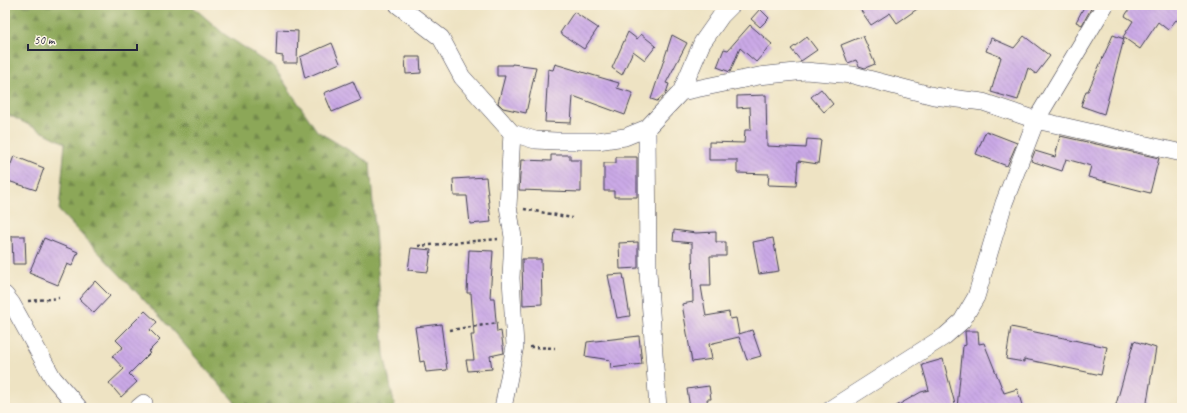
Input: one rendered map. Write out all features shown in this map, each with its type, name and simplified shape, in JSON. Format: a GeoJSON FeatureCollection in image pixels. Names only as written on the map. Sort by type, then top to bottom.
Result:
{"type":"FeatureCollection","features":[{"type":"Feature","properties":{"kind":"street"},"geometry":{"type":"LineString","coordinates":[[398,5],[441,38],[462,77],[512,133],[535,140],[597,141],[626,137],[647,128],[682,92],[702,43],[721,16],[732,5]]}},
{"type":"Feature","properties":{"kind":"street"},"geometry":{"type":"LineString","coordinates":[[832,408],[945,336],[962,321],[976,296],[1004,203],[1036,120],[1104,5]]}},
{"type":"Feature","properties":{"kind":"street"},"geometry":{"type":"LineString","coordinates":[[682,92],[759,76],[804,71],[853,75],[934,96],[983,102],[1036,120],[1182,153]]}},
{"type":"Feature","properties":{"kind":"street"},"geometry":{"type":"LineString","coordinates":[[647,128],[648,272],[658,408]]}},
{"type":"Feature","properties":{"kind":"street"},"geometry":{"type":"LineString","coordinates":[[503,408],[515,346],[512,321],[511,278],[513,238],[508,206],[512,133]]}},
{"type":"Feature","properties":{"kind":"street"},"geometry":{"type":"LineString","coordinates":[[8,300],[53,378],[79,408]]}},
{"type":"Feature","properties":{"kind":"path"},"geometry":{"type":"LineString","coordinates":[[508,206],[572,218]]}},
{"type":"Feature","properties":{"kind":"path"},"geometry":{"type":"LineString","coordinates":[[418,246],[513,238]]}},
{"type":"Feature","properties":{"kind":"path"},"geometry":{"type":"LineString","coordinates":[[8,300],[59,298]]}},
{"type":"Feature","properties":{"kind":"path"},"geometry":{"type":"LineString","coordinates":[[450,330],[512,321]]}},
{"type":"Feature","properties":{"kind":"path"},"geometry":{"type":"LineString","coordinates":[[515,346],[555,348]]}},
{"type":"Feature","properties":{"kind":"green space"},"geometry":{"type":"Polygon","coordinates":[[[5,5],[191,5],[224,34],[274,67],[317,131],[370,163],[384,354],[395,408],[240,408],[162,319],[59,211],[65,143],[5,113],[5,5]]]}},
{"type":"Feature","properties":{"kind":"building"},"geometry":{"type":"Polygon","coordinates":[[[857,5],[923,5],[897,23],[890,13],[871,25],[857,5]]]}},
{"type":"Feature","properties":{"kind":"building"},"geometry":{"type":"Polygon","coordinates":[[[1085,5],[1093,5],[1082,25],[1076,22],[1085,5]]]}},
{"type":"Feature","properties":{"kind":"building"},"geometry":{"type":"Polygon","coordinates":[[[1132,5],[1182,5],[1182,24],[1176,20],[1168,30],[1158,22],[1140,49],[1123,37],[1133,21],[1125,16],[1132,5]]]}},
{"type":"Feature","properties":{"kind":"building"},"geometry":{"type":"Polygon","coordinates":[[[760,9],[769,18],[760,27],[751,19],[760,9]]]}},
{"type":"Feature","properties":{"kind":"building"},"geometry":{"type":"Polygon","coordinates":[[[574,12],[598,28],[584,49],[560,33],[574,12]]]}},
{"type":"Feature","properties":{"kind":"building"},"geometry":{"type":"Polygon","coordinates":[[[750,25],[772,44],[756,62],[740,48],[730,72],[717,67],[724,49],[728,50],[750,25]]]}},
{"type":"Feature","properties":{"kind":"building"},"geometry":{"type":"Polygon","coordinates":[[[277,30],[298,31],[297,63],[283,63],[283,56],[276,55],[277,30]]]}},
{"type":"Feature","properties":{"kind":"building"},"geometry":{"type":"Polygon","coordinates":[[[628,32],[637,39],[641,34],[656,46],[645,60],[633,51],[622,75],[612,68],[628,32]]]}},
{"type":"Feature","properties":{"kind":"building"},"geometry":{"type":"Polygon","coordinates":[[[672,35],[687,43],[666,83],[669,84],[666,93],[657,101],[651,99],[672,35]]]}},
{"type":"Feature","properties":{"kind":"building"},"geometry":{"type":"Polygon","coordinates":[[[1113,35],[1124,39],[1104,114],[1081,106],[1086,91],[1088,91],[1113,35]]]}},
{"type":"Feature","properties":{"kind":"building"},"geometry":{"type":"Polygon","coordinates":[[[863,36],[875,64],[865,68],[859,66],[856,60],[848,63],[841,45],[863,36]]]}},
{"type":"Feature","properties":{"kind":"building"},"geometry":{"type":"Polygon","coordinates":[[[1024,36],[1050,56],[1036,74],[1028,68],[1018,100],[991,92],[1001,57],[986,51],[991,38],[1014,48],[1024,36]]]}},
{"type":"Feature","properties":{"kind":"building"},"geometry":{"type":"Polygon","coordinates":[[[807,37],[817,50],[801,61],[791,49],[807,37]]]}},
{"type":"Feature","properties":{"kind":"building"},"geometry":{"type":"Polygon","coordinates":[[[332,43],[340,63],[305,78],[300,57],[332,43]]]}},
{"type":"Feature","properties":{"kind":"building"},"geometry":{"type":"Polygon","coordinates":[[[405,57],[420,57],[421,73],[406,74],[405,57]]]}},
{"type":"Feature","properties":{"kind":"building"},"geometry":{"type":"Polygon","coordinates":[[[512,64],[536,67],[526,113],[503,108],[498,103],[505,76],[497,76],[497,65],[512,64]]]}},
{"type":"Feature","properties":{"kind":"building"},"geometry":{"type":"Polygon","coordinates":[[[555,64],[619,83],[617,88],[633,93],[625,115],[573,96],[571,123],[545,122],[548,69],[553,70],[555,64]]]}},
{"type":"Feature","properties":{"kind":"building"},"geometry":{"type":"Polygon","coordinates":[[[353,81],[361,100],[332,112],[324,93],[353,81]]]}},
{"type":"Feature","properties":{"kind":"building"},"geometry":{"type":"Polygon","coordinates":[[[821,89],[833,104],[824,112],[811,97],[821,89]]]}},
{"type":"Feature","properties":{"kind":"building"},"geometry":{"type":"Polygon","coordinates":[[[766,95],[767,146],[806,148],[807,139],[821,140],[818,164],[798,161],[796,186],[768,185],[769,174],[737,173],[737,160],[709,160],[709,142],[744,143],[745,130],[751,130],[750,107],[737,108],[737,96],[766,95]]]}},
{"type":"Feature","properties":{"kind":"building"},"geometry":{"type":"Polygon","coordinates":[[[986,131],[1017,143],[1007,166],[976,154],[986,131]]]}},
{"type":"Feature","properties":{"kind":"building"},"geometry":{"type":"Polygon","coordinates":[[[1060,136],[1159,158],[1150,193],[1088,177],[1091,166],[1066,159],[1062,171],[1031,161],[1035,151],[1055,157],[1060,136]]]}},
{"type":"Feature","properties":{"kind":"building"},"geometry":{"type":"Polygon","coordinates":[[[551,155],[570,155],[570,160],[581,160],[581,192],[519,190],[521,160],[551,161],[551,155]]]}},
{"type":"Feature","properties":{"kind":"building"},"geometry":{"type":"Polygon","coordinates":[[[14,156],[44,168],[36,190],[5,180],[14,156]]]}},
{"type":"Feature","properties":{"kind":"building"},"geometry":{"type":"Polygon","coordinates":[[[616,157],[637,157],[637,197],[614,197],[614,191],[604,191],[604,163],[616,163],[616,157]]]}},
{"type":"Feature","properties":{"kind":"building"},"geometry":{"type":"Polygon","coordinates":[[[486,177],[491,222],[470,224],[467,196],[454,196],[453,179],[486,177]]]}},
{"type":"Feature","properties":{"kind":"building"},"geometry":{"type":"Polygon","coordinates":[[[674,230],[696,233],[716,232],[716,242],[726,242],[726,256],[710,256],[711,286],[701,286],[706,316],[729,312],[730,319],[736,318],[739,334],[752,330],[761,356],[747,360],[739,337],[709,344],[712,359],[692,362],[682,304],[693,302],[692,243],[673,241],[674,230]]]}},
{"type":"Feature","properties":{"kind":"building"},"geometry":{"type":"Polygon","coordinates":[[[12,236],[25,236],[26,264],[13,264],[12,236]]]}},
{"type":"Feature","properties":{"kind":"building"},"geometry":{"type":"Polygon","coordinates":[[[44,238],[78,252],[72,266],[67,264],[58,285],[29,273],[44,238]]]}},
{"type":"Feature","properties":{"kind":"building"},"geometry":{"type":"Polygon","coordinates":[[[773,238],[779,271],[759,274],[753,242],[773,238]]]}},
{"type":"Feature","properties":{"kind":"building"},"geometry":{"type":"Polygon","coordinates":[[[638,242],[638,268],[620,269],[619,243],[638,242]]]}},
{"type":"Feature","properties":{"kind":"building"},"geometry":{"type":"Polygon","coordinates":[[[411,248],[431,250],[428,272],[408,270],[411,248]]]}},
{"type":"Feature","properties":{"kind":"building"},"geometry":{"type":"Polygon","coordinates":[[[469,250],[493,251],[490,298],[494,298],[497,332],[501,331],[504,353],[490,356],[492,369],[468,371],[466,360],[474,360],[471,335],[474,335],[471,293],[467,293],[469,250]]]}},
{"type":"Feature","properties":{"kind":"building"},"geometry":{"type":"Polygon","coordinates":[[[522,259],[541,259],[542,304],[523,305],[522,259]]]}},
{"type":"Feature","properties":{"kind":"building"},"geometry":{"type":"Polygon","coordinates":[[[623,274],[630,316],[617,318],[608,275],[623,274]]]}},
{"type":"Feature","properties":{"kind":"building"},"geometry":{"type":"Polygon","coordinates":[[[95,281],[110,296],[94,313],[79,299],[95,281]]]}},
{"type":"Feature","properties":{"kind":"building"},"geometry":{"type":"Polygon","coordinates":[[[145,311],[157,322],[150,330],[160,340],[148,352],[150,353],[129,374],[137,382],[121,397],[109,383],[124,369],[112,356],[123,347],[116,340],[145,311]]]}},
{"type":"Feature","properties":{"kind":"building"},"geometry":{"type":"Polygon","coordinates":[[[441,324],[447,370],[426,372],[424,361],[420,362],[415,327],[441,324]]]}},
{"type":"Feature","properties":{"kind":"building"},"geometry":{"type":"Polygon","coordinates":[[[1011,327],[1107,347],[1101,375],[1024,359],[1024,362],[1006,359],[1011,327]]]}},
{"type":"Feature","properties":{"kind":"building"},"geometry":{"type":"Polygon","coordinates":[[[965,331],[978,331],[979,344],[984,343],[1004,393],[1017,389],[1023,408],[957,408],[963,346],[966,345],[965,331]]]}},
{"type":"Feature","properties":{"kind":"building"},"geometry":{"type":"Polygon","coordinates":[[[639,336],[642,364],[611,368],[610,360],[585,356],[587,342],[639,336]]]}},
{"type":"Feature","properties":{"kind":"building"},"geometry":{"type":"Polygon","coordinates":[[[1134,341],[1156,348],[1146,408],[1115,408],[1134,341]]]}},
{"type":"Feature","properties":{"kind":"building"},"geometry":{"type":"Polygon","coordinates":[[[943,359],[956,408],[893,408],[921,392],[929,390],[922,365],[943,359]]]}},
{"type":"Feature","properties":{"kind":"building"},"geometry":{"type":"Polygon","coordinates":[[[709,386],[711,399],[707,399],[708,408],[690,408],[687,389],[709,386]]]}}]}
